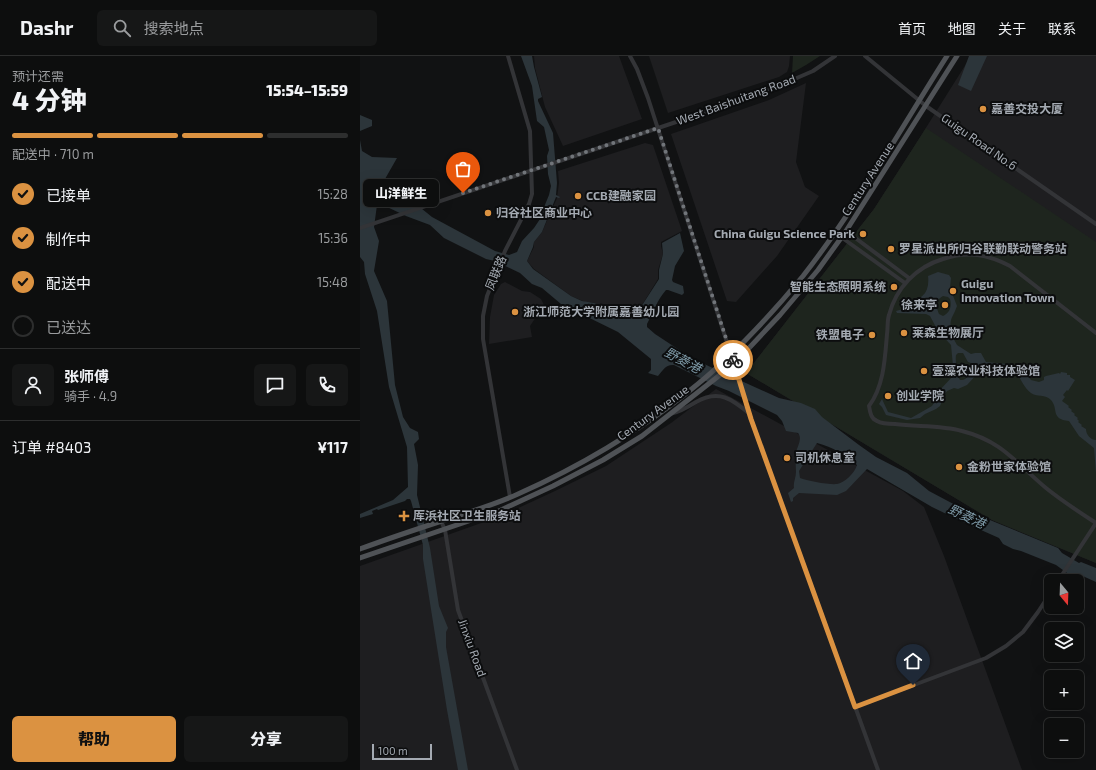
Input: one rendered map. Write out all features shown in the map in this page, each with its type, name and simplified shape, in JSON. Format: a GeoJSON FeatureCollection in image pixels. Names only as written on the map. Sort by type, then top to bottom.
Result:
{"type":"FeatureCollection","features":[{"type":"Feature","properties":{"kind":"main road","name":"Century Avenue"},"geometry":{"type":"LineString","coordinates":[[360,549],[510,497],[568,470],[606,449],[649,421],[699,384],[764,320],[804,274],[855,202],[947,56]]}},
{"type":"Feature","properties":{"kind":"main road","name":"Century Avenue"},"geometry":{"type":"LineString","coordinates":[[360,558],[501,510],[554,486],[603,460],[642,436],[734,364],[780,315],[818,270],[846,231],[957,56]]}},
{"type":"Feature","properties":{"kind":"street","name":"凤联路"},"geometry":{"type":"LineString","coordinates":[[508,56],[529,126],[532,194],[529,204],[505,251],[487,296],[483,316],[483,339],[510,497]]}},
{"type":"Feature","properties":{"kind":"street"},"geometry":{"type":"LineString","coordinates":[[630,56],[637,69],[658,128],[747,406],[878,770]]}},
{"type":"Feature","properties":{"kind":"street","name":"West Baishuitang Road"},"geometry":{"type":"LineString","coordinates":[[360,228],[564,160],[783,84],[813,70],[835,56]]}},
{"type":"Feature","properties":{"kind":"street","name":"Guigu Road No.6"},"geometry":{"type":"LineString","coordinates":[[865,56],[926,106],[1096,224]]}},
{"type":"Feature","properties":{"kind":"street"},"geometry":{"type":"LineString","coordinates":[[846,231],[909,278]]}},
{"type":"Feature","properties":{"kind":"street"},"geometry":{"type":"LineString","coordinates":[[841,237],[905,283]]}},
{"type":"Feature","properties":{"kind":"street"},"geometry":{"type":"LineString","coordinates":[[1062,574],[1096,523],[1069,506],[1027,472],[996,444],[961,430],[916,427],[877,421],[872,417],[869,406],[875,398],[884,364],[888,317],[894,301],[909,278],[935,261],[955,255],[975,254],[995,258],[1010,266],[1096,333]]}},
{"type":"Feature","properties":{"kind":"street"},"geometry":{"type":"LineString","coordinates":[[670,414],[679,412],[702,399],[713,395],[724,397],[736,403],[750,414]]}},
{"type":"Feature","properties":{"kind":"street","name":"Jinxiu Road"},"geometry":{"type":"LineString","coordinates":[[442,521],[445,530],[458,610],[517,770]]}},
{"type":"Feature","properties":{"kind":"street"},"geometry":{"type":"LineString","coordinates":[[855,707],[986,658],[1006,646],[1023,632],[1044,603]]}},
{"type":"Feature","properties":{"kind":"shaded area"},"geometry":{"type":"Polygon","coordinates":[[[534,56],[619,56],[642,119],[563,146],[545,107],[535,68],[534,56]]]}},
{"type":"Feature","properties":{"kind":"shaded area"},"geometry":{"type":"Polygon","coordinates":[[[649,56],[790,56],[787,72],[779,77],[668,113],[649,56]]]}},
{"type":"Feature","properties":{"kind":"shaded area"},"geometry":{"type":"Polygon","coordinates":[[[793,56],[820,56],[792,73],[793,56]]]}},
{"type":"Feature","properties":{"kind":"shaded area","name":"Guigu Innovation Town"},"geometry":{"type":"Polygon","coordinates":[[[971,56],[1096,56],[1096,563],[992,520],[746,373],[874,209],[971,56]]]}},
{"type":"Feature","properties":{"kind":"shaded area"},"geometry":{"type":"Polygon","coordinates":[[[806,83],[796,162],[805,187],[819,196],[777,256],[736,302],[727,301],[671,134],[769,100],[806,83]]]}},
{"type":"Feature","properties":{"kind":"shaded area","name":"Guigu Innovation Town"},"geometry":{"type":"Polygon","coordinates":[[[926,128],[1096,242],[1096,563],[992,520],[746,373],[874,209],[926,128]]]}},
{"type":"Feature","properties":{"kind":"shaded area"},"geometry":{"type":"Polygon","coordinates":[[[645,143],[653,145],[682,231],[661,242],[663,254],[658,270],[658,279],[639,310],[633,314],[627,315],[571,296],[534,269],[527,261],[534,247],[534,242],[542,232],[557,198],[559,183],[558,171],[645,143]]]}},
{"type":"Feature","properties":{"kind":"shaded area","name":"浙江师范大学附属嘉善幼儿园"},"geometry":{"type":"Polygon","coordinates":[[[505,282],[522,291],[530,292],[541,299],[544,305],[530,326],[532,337],[489,344],[490,317],[494,295],[501,284],[505,282]]]}},
{"type":"Feature","properties":{"kind":"shaded area"},"geometry":{"type":"Polygon","coordinates":[[[716,389],[903,491],[924,507],[944,556],[1022,770],[360,770],[360,566],[501,516],[606,466],[671,423],[716,389]]]}},
{"type":"Feature","properties":{"kind":"water","name":"野菱港"},"geometry":{"type":"Polygon","coordinates":[[[521,56],[532,56],[542,97],[538,99],[538,101],[553,133],[557,183],[556,195],[560,197],[556,197],[542,232],[534,242],[527,261],[533,269],[571,296],[582,301],[594,303],[627,315],[633,314],[639,310],[659,279],[659,270],[663,254],[662,243],[680,233],[684,251],[675,266],[672,280],[673,282],[683,286],[684,293],[682,295],[666,290],[663,294],[647,324],[647,327],[655,334],[693,359],[779,398],[801,403],[815,409],[822,417],[859,445],[876,457],[907,473],[929,491],[976,516],[985,518],[1058,548],[1062,553],[1079,563],[1081,562],[1096,568],[1096,582],[1084,577],[1084,574],[1067,573],[1056,565],[1013,549],[1003,544],[999,538],[932,507],[867,469],[846,491],[837,495],[799,493],[791,502],[788,493],[794,488],[796,453],[800,438],[798,433],[786,431],[782,421],[777,415],[674,365],[667,366],[658,376],[648,373],[651,370],[651,359],[618,332],[561,304],[542,288],[532,284],[520,273],[495,261],[486,259],[444,238],[430,225],[383,205],[377,205],[374,227],[379,241],[374,271],[387,301],[395,385],[403,417],[410,428],[418,432],[419,439],[414,444],[418,465],[417,495],[430,548],[439,606],[448,628],[446,632],[446,647],[468,770],[458,770],[423,559],[423,545],[411,501],[410,499],[407,499],[378,510],[377,509],[372,511],[373,514],[360,518],[360,514],[393,500],[408,487],[407,447],[389,387],[377,311],[365,274],[364,262],[360,257],[360,140],[362,151],[372,157],[397,158],[385,179],[432,217],[495,251],[509,255],[517,252],[522,241],[540,219],[551,186],[548,174],[547,156],[549,150],[544,127],[537,121],[532,86],[521,56]],[[817,443],[799,471],[800,478],[837,484],[846,480],[852,474],[857,465],[848,458],[817,443]]]}},
{"type":"Feature","properties":{"kind":"water"},"geometry":{"type":"Polygon","coordinates":[[[969,56],[987,56],[971,91],[958,85],[969,56]]]}},
{"type":"Feature","properties":{"kind":"water"},"geometry":{"type":"Polygon","coordinates":[[[360,115],[372,120],[372,126],[360,131],[360,115]]]}},
{"type":"Feature","properties":{"kind":"water"},"geometry":{"type":"Polygon","coordinates":[[[938,272],[949,275],[951,278],[950,288],[957,306],[951,321],[951,334],[957,345],[971,354],[981,353],[986,362],[1018,365],[1025,375],[1027,375],[1031,380],[1039,382],[1044,380],[1044,377],[1046,376],[1060,374],[1061,372],[1067,373],[1067,375],[1070,375],[1070,377],[1075,380],[1068,391],[1067,390],[1063,395],[1065,397],[1062,401],[1069,406],[1068,407],[1072,410],[1071,411],[1075,414],[1074,415],[1078,418],[1078,422],[1086,429],[1089,437],[1096,440],[1096,473],[1094,448],[1079,436],[1069,421],[1063,420],[1057,416],[1055,407],[1049,398],[1033,394],[1029,391],[1015,370],[1005,368],[993,371],[983,370],[979,372],[967,385],[958,389],[954,388],[947,391],[940,406],[920,418],[907,420],[886,415],[879,404],[882,399],[888,412],[911,418],[932,406],[937,398],[938,392],[953,376],[951,345],[938,331],[930,316],[926,314],[897,313],[896,311],[903,309],[906,301],[912,301],[924,294],[928,287],[928,276],[938,272]],[[943,296],[937,302],[937,306],[939,314],[943,316],[949,311],[951,304],[948,297],[943,296]],[[958,353],[956,355],[957,372],[960,380],[963,380],[968,376],[972,366],[963,353],[958,353]]]}},
{"type":"Feature","properties":{"kind":"way so far"},"geometry":{"type":"LineString","coordinates":[[463,193],[658,128],[733,360]]}},
{"type":"Feature","properties":{"kind":"place","name":"嘉善交投大厦"},"geometry":{"type":"Point","coordinates":[983,109]}},
{"type":"Feature","properties":{"kind":"place","name":"山洋鲜生"},"geometry":{"type":"Point","coordinates":[463,193]}},
{"type":"Feature","properties":{"kind":"place","name":"CCB建融家园"},"geometry":{"type":"Point","coordinates":[578,196]}},
{"type":"Feature","properties":{"kind":"place","name":"归谷社区商业中心"},"geometry":{"type":"Point","coordinates":[488,213]}},
{"type":"Feature","properties":{"kind":"place","name":"China Guigu Science Park"},"geometry":{"type":"Point","coordinates":[863,234]}},
{"type":"Feature","properties":{"kind":"place","name":"罗星派出所归谷联勤联动警务站"},"geometry":{"type":"Point","coordinates":[891,249]}},
{"type":"Feature","properties":{"kind":"place","name":"智能生态照明系统"},"geometry":{"type":"Point","coordinates":[894,287]}},
{"type":"Feature","properties":{"kind":"place","name":"Guigu Innovation Town"},"geometry":{"type":"Point","coordinates":[953,291]}},
{"type":"Feature","properties":{"kind":"place","name":"徐来亭"},"geometry":{"type":"Point","coordinates":[945,305]}},
{"type":"Feature","properties":{"kind":"place","name":"浙江师范大学附属嘉善幼儿园"},"geometry":{"type":"Point","coordinates":[515,312]}},
{"type":"Feature","properties":{"kind":"place","name":"莱森生物展厅"},"geometry":{"type":"Point","coordinates":[904,333]}},
{"type":"Feature","properties":{"kind":"place","name":"铁盟电子"},"geometry":{"type":"Point","coordinates":[872,335]}},
{"type":"Feature","properties":{"kind":"place","name":"壹藻农业科技体验馆"},"geometry":{"type":"Point","coordinates":[924,371]}},
{"type":"Feature","properties":{"kind":"place","name":"创业学院"},"geometry":{"type":"Point","coordinates":[888,396]}},
{"type":"Feature","properties":{"kind":"place","name":"司机休息室"},"geometry":{"type":"Point","coordinates":[787,458]}},
{"type":"Feature","properties":{"kind":"place","name":"金粉世家体验馆"},"geometry":{"type":"Point","coordinates":[959,467]}},
{"type":"Feature","properties":{"kind":"place","name":"厍浜社区卫生服务站"},"geometry":{"type":"Point","coordinates":[404,516]}},
{"type":"Feature","properties":{"kind":"route"},"geometry":{"type":"LineString","coordinates":[[733,360],[751,419],[855,707],[913,685]]}}]}
